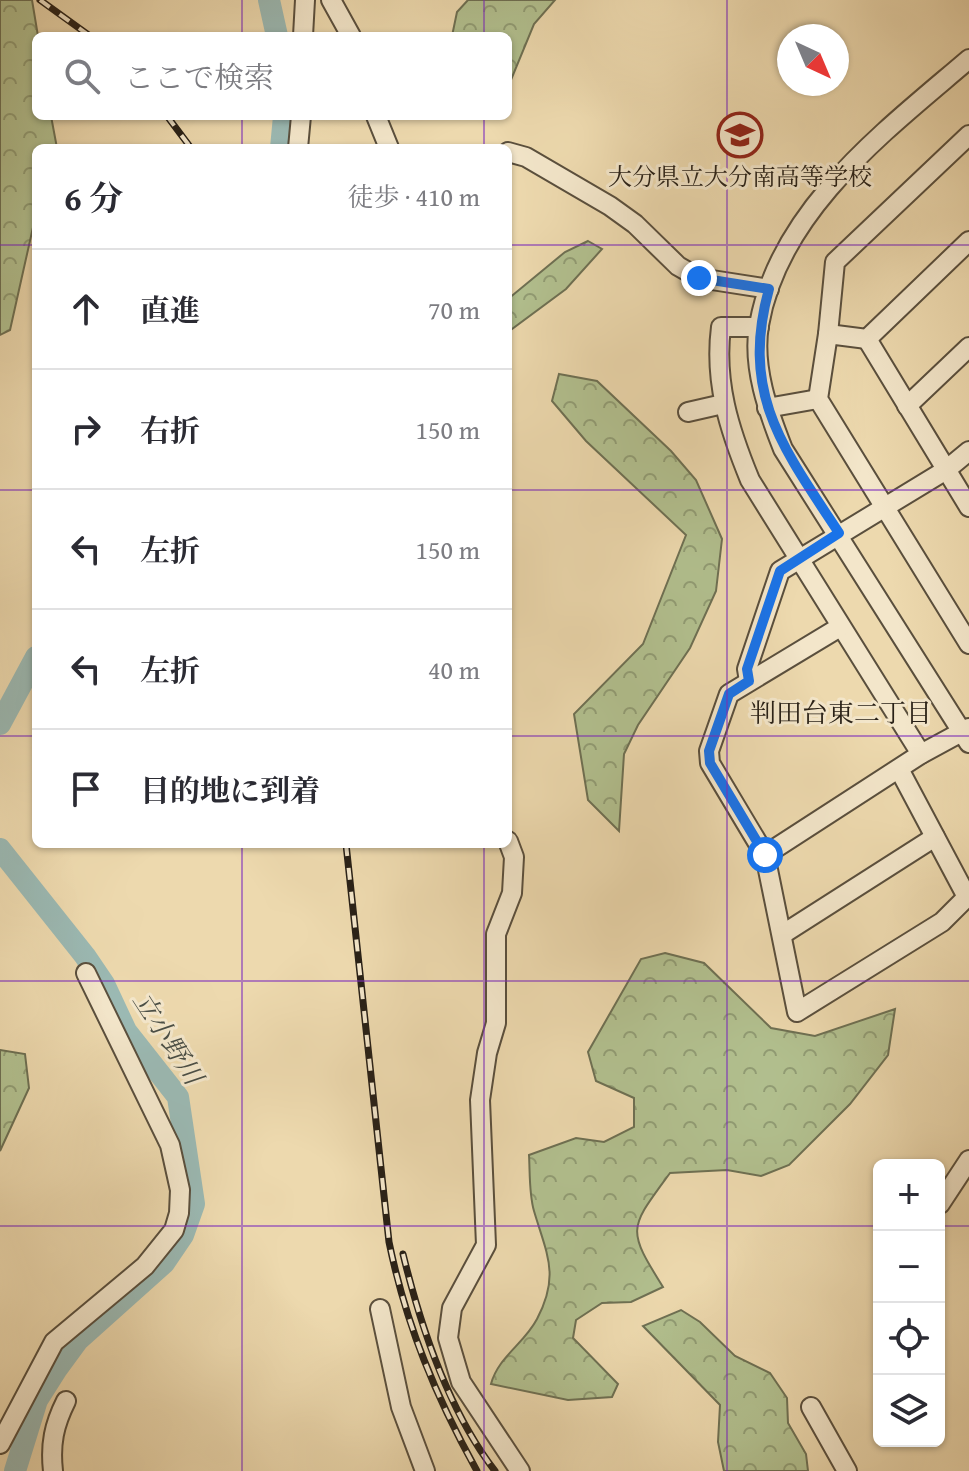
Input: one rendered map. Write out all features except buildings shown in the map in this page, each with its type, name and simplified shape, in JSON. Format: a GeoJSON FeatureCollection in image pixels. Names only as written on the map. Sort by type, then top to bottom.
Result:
{"type":"FeatureCollection","features":[{"type":"Feature","properties":{"kind":"street"},"geometry":{"type":"LineString","coordinates":[[303,32],[305,0]]}},
{"type":"Feature","properties":{"kind":"street"},"geometry":{"type":"LineString","coordinates":[[331,0],[349,32]]}},
{"type":"Feature","properties":{"kind":"street"},"geometry":{"type":"LineString","coordinates":[[765,855],[921,754],[967,734],[783,449],[767,408],[760,370],[759,327],[783,248],[814,203],[969,59]]}},
{"type":"Feature","properties":{"kind":"street"},"geometry":{"type":"LineString","coordinates":[[298,144],[301,120]]}},
{"type":"Feature","properties":{"kind":"street"},"geometry":{"type":"LineString","coordinates":[[378,120],[387,144]]}},
{"type":"Feature","properties":{"kind":"street"},"geometry":{"type":"LineString","coordinates":[[965,147],[835,262],[818,399],[969,644]]}},
{"type":"Feature","properties":{"kind":"street"},"geometry":{"type":"LineString","coordinates":[[512,153],[526,157],[610,206],[635,224],[678,266],[699,278],[769,289]]}},
{"type":"Feature","properties":{"kind":"street"},"geometry":{"type":"LineString","coordinates":[[867,339],[969,241]]}},
{"type":"Feature","properties":{"kind":"street"},"geometry":{"type":"LineString","coordinates":[[759,327],[721,327],[723,404],[750,480],[921,754]]}},
{"type":"Feature","properties":{"kind":"street"},"geometry":{"type":"LineString","coordinates":[[828,334],[867,339]]}},
{"type":"Feature","properties":{"kind":"street"},"geometry":{"type":"LineString","coordinates":[[867,339],[969,507]]}},
{"type":"Feature","properties":{"kind":"street"},"geometry":{"type":"LineString","coordinates":[[907,406],[969,347]]}},
{"type":"Feature","properties":{"kind":"street"},"geometry":{"type":"LineString","coordinates":[[767,408],[818,399]]}},
{"type":"Feature","properties":{"kind":"street"},"geometry":{"type":"LineString","coordinates":[[688,412],[723,404]]}},
{"type":"Feature","properties":{"kind":"street"},"geometry":{"type":"LineString","coordinates":[[749,681],[747,669],[780,571],[946,470],[969,451]]}},
{"type":"Feature","properties":{"kind":"street"},"geometry":{"type":"LineString","coordinates":[[840,627],[729,694],[709,751],[710,763],[765,855],[797,1012],[942,922],[967,897],[899,769]]}},
{"type":"Feature","properties":{"kind":"street"},"geometry":{"type":"LineString","coordinates":[[783,934],[935,837]]}},
{"type":"Feature","properties":{"kind":"street"},"geometry":{"type":"LineString","coordinates":[[511,848],[514,857],[512,893],[496,934],[496,1023],[487,1053],[480,1100],[486,1245],[452,1308],[448,1338],[461,1382],[520,1471]]}},
{"type":"Feature","properties":{"kind":"street"},"geometry":{"type":"LineString","coordinates":[[0,1444],[54,1342],[95,1304],[145,1266],[174,1230],[179,1213],[180,1190],[170,1145],[86,973]]}},
{"type":"Feature","properties":{"kind":"street"},"geometry":{"type":"LineString","coordinates":[[945,1196],[969,1160]]}},
{"type":"Feature","properties":{"kind":"street"},"geometry":{"type":"LineString","coordinates":[[380,1309],[401,1407],[425,1471]]}},
{"type":"Feature","properties":{"kind":"street"},"geometry":{"type":"LineString","coordinates":[[53,1471],[51,1448],[55,1424],[66,1401]]}},
{"type":"Feature","properties":{"kind":"street"},"geometry":{"type":"LineString","coordinates":[[811,1407],[847,1471]]}},
{"type":"Feature","properties":{"kind":"green space"},"geometry":{"type":"Polygon","coordinates":[[[0,0],[32,0],[37,32],[32,32],[32,120],[52,120],[56,144],[32,144],[32,232],[10,330],[0,335],[0,0]]]}},
{"type":"Feature","properties":{"kind":"green space"},"geometry":{"type":"Polygon","coordinates":[[[468,0],[555,0],[534,24],[512,77],[512,32],[453,32],[457,12],[468,0]]]}},
{"type":"Feature","properties":{"kind":"green space"},"geometry":{"type":"Polygon","coordinates":[[[588,241],[602,249],[566,289],[512,329],[512,296],[565,252],[588,241]]]}},
{"type":"Feature","properties":{"kind":"green space"},"geometry":{"type":"Polygon","coordinates":[[[559,374],[597,381],[671,451],[696,480],[722,539],[716,591],[690,648],[638,725],[624,754],[619,831],[588,800],[574,714],[643,644],[686,535],[586,441],[552,401],[559,374]]]}},
{"type":"Feature","properties":{"kind":"green space"},"geometry":{"type":"Polygon","coordinates":[[[665,953],[704,963],[771,1028],[815,1036],[895,1009],[888,1055],[850,1104],[789,1165],[761,1176],[727,1170],[670,1173],[646,1206],[637,1229],[643,1252],[663,1287],[631,1302],[602,1303],[576,1320],[573,1338],[618,1384],[612,1397],[568,1400],[491,1384],[499,1366],[537,1319],[548,1290],[549,1265],[532,1204],[529,1155],[576,1138],[604,1142],[634,1127],[634,1098],[596,1081],[588,1052],[641,959],[665,953]]]}},
{"type":"Feature","properties":{"kind":"green space"},"geometry":{"type":"Polygon","coordinates":[[[0,1050],[25,1054],[29,1088],[0,1151],[0,1050]]]}},
{"type":"Feature","properties":{"kind":"green space"},"geometry":{"type":"Polygon","coordinates":[[[681,1310],[700,1322],[735,1356],[770,1373],[787,1398],[788,1423],[806,1454],[808,1471],[724,1471],[718,1442],[720,1405],[643,1326],[681,1310]]]}},
{"type":"Feature","properties":{"kind":"waterway","name":"立小野川"},"geometry":{"type":"LineString","coordinates":[[269,0],[276,32]]}},
{"type":"Feature","properties":{"kind":"waterway","name":"立小野川"},"geometry":{"type":"LineString","coordinates":[[281,144],[284,120]]}},
{"type":"Feature","properties":{"kind":"waterway","name":"立小野川"},"geometry":{"type":"LineString","coordinates":[[0,724],[32,664]]}},
{"type":"Feature","properties":{"kind":"waterway","name":"立小野川"},"geometry":{"type":"LineString","coordinates":[[0,849],[85,956],[104,984],[126,1031],[178,1097],[194,1204],[183,1235],[164,1263],[78,1340],[56,1370],[37,1400],[15,1471]]}},
{"type":"Feature","properties":{"kind":"railway"},"geometry":{"type":"LineString","coordinates":[[40,0],[84,32]]}},
{"type":"Feature","properties":{"kind":"railway"},"geometry":{"type":"LineString","coordinates":[[170,120],[188,144]]}},
{"type":"Feature","properties":{"kind":"railway"},"geometry":{"type":"LineString","coordinates":[[346,848],[389,1242],[404,1302],[424,1360],[448,1416],[477,1471]]}},
{"type":"Feature","properties":{"kind":"railway"},"geometry":{"type":"LineString","coordinates":[[403,1254],[418,1311],[438,1367],[463,1422],[495,1471]]}},
{"type":"Feature","properties":{"kind":"place","name":"大分県立大分南高等学校"},"geometry":{"type":"Point","coordinates":[740,135]}},
{"type":"Feature","properties":{"kind":"district","name":"判田台東二丁目"},"geometry":{"type":"Point","coordinates":[841,713]}},
{"type":"Feature","properties":{"kind":"route"},"geometry":{"type":"LineString","coordinates":[[699,278],[721,284],[769,289],[759,327],[760,370],[767,408],[783,449],[839,533],[780,571],[747,669],[749,681],[729,694],[709,751],[710,763],[765,855]]}}]}
